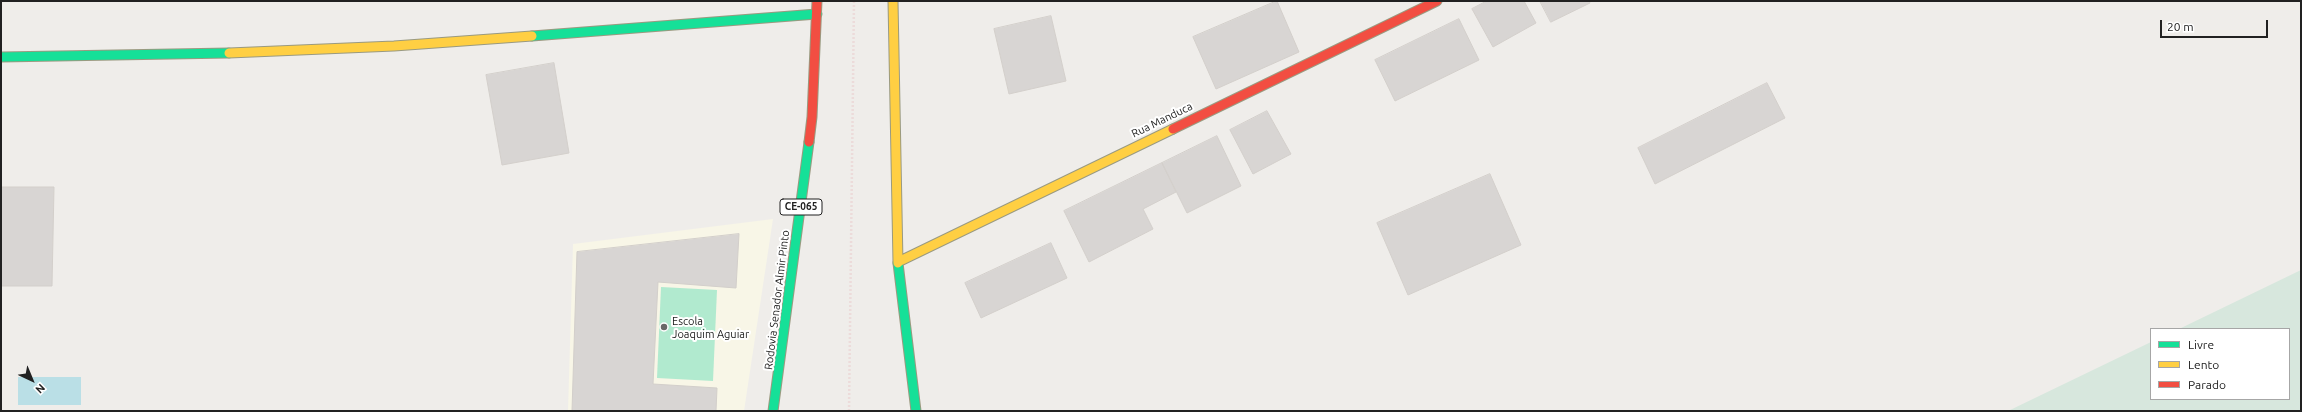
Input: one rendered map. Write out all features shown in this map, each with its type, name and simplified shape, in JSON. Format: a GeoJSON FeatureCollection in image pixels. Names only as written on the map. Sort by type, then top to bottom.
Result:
{"type":"FeatureCollection","features":[{"type":"Feature","properties":{"kind":"street","name":"Rodovia Senador Almir Pinto"},"geometry":{"type":"LineString","coordinates":[[773,411],[812,117],[817,1]]}},
{"type":"Feature","properties":{"kind":"street"},"geometry":{"type":"LineString","coordinates":[[893,1],[898,262],[916,411]]}},
{"type":"Feature","properties":{"kind":"street","name":"Rua Manduca"},"geometry":{"type":"LineString","coordinates":[[898,262],[1437,1]]}},
{"type":"Feature","properties":{"kind":"street"},"geometry":{"type":"LineString","coordinates":[[1,57],[206,54],[394,46],[817,14]]}},
{"type":"Feature","properties":{"kind":"path"},"geometry":{"type":"LineString","coordinates":[[849,411],[854,1]]}},
{"type":"Feature","properties":{"kind":"shaded area","name":"Escola Joaquim Aguiar"},"geometry":{"type":"Polygon","coordinates":[[[773,219],[744,411],[568,411],[573,244],[773,219]]]}},
{"type":"Feature","properties":{"kind":"shaded area"},"geometry":{"type":"Polygon","coordinates":[[[2301,270],[2301,411],[2008,411],[2150,342],[2150,400],[2290,400],[2290,328],[2181,328],[2301,270]]]}},
{"type":"Feature","properties":{"kind":"green space"},"geometry":{"type":"Polygon","coordinates":[[[661,287],[717,290],[713,381],[657,378],[661,287]]]}},
{"type":"Feature","properties":{"kind":"water"},"geometry":{"type":"Polygon","coordinates":[[[18,377],[81,377],[81,405],[18,405],[18,377]]]}},
{"type":"Feature","properties":{"kind":"building"},"geometry":{"type":"Polygon","coordinates":[[[1277,1],[1299,52],[1216,89],[1193,37],[1277,1]]]}},
{"type":"Feature","properties":{"kind":"building"},"geometry":{"type":"Polygon","coordinates":[[[1487,1],[1524,1],[1536,23],[1493,47],[1472,9],[1487,1]]]}},
{"type":"Feature","properties":{"kind":"building"},"geometry":{"type":"Polygon","coordinates":[[[1540,1],[1589,1],[1590,3],[1551,22],[1540,1]]]}},
{"type":"Feature","properties":{"kind":"building"},"geometry":{"type":"Polygon","coordinates":[[[1051,16],[1066,81],[1009,94],[994,29],[1051,16]]]}},
{"type":"Feature","properties":{"kind":"building"},"geometry":{"type":"Polygon","coordinates":[[[1459,19],[1479,60],[1395,101],[1375,60],[1459,19]]]}},
{"type":"Feature","properties":{"kind":"building"},"geometry":{"type":"Polygon","coordinates":[[[554,63],[569,153],[502,165],[486,75],[554,63]]]}},
{"type":"Feature","properties":{"kind":"building"},"geometry":{"type":"Polygon","coordinates":[[[1767,83],[1785,118],[1655,184],[1638,148],[1767,83]]]}},
{"type":"Feature","properties":{"kind":"building"},"geometry":{"type":"Polygon","coordinates":[[[1267,111],[1291,154],[1253,174],[1230,130],[1267,111]]]}},
{"type":"Feature","properties":{"kind":"building"},"geometry":{"type":"Polygon","coordinates":[[[1217,136],[1241,186],[1187,213],[1162,163],[1217,136]]]}},
{"type":"Feature","properties":{"kind":"building"},"geometry":{"type":"Polygon","coordinates":[[[1162,163],[1176,192],[1143,209],[1153,229],[1089,262],[1064,211],[1162,163]]]}},
{"type":"Feature","properties":{"kind":"building"},"geometry":{"type":"Polygon","coordinates":[[[1490,174],[1521,245],[1408,295],[1377,223],[1490,174]]]}},
{"type":"Feature","properties":{"kind":"building"},"geometry":{"type":"Polygon","coordinates":[[[1,187],[54,187],[52,286],[1,286],[1,187]]]}},
{"type":"Feature","properties":{"kind":"building"},"geometry":{"type":"Polygon","coordinates":[[[739,234],[736,288],[658,282],[653,384],[717,388],[716,411],[572,411],[577,252],[739,234]]]}},
{"type":"Feature","properties":{"kind":"building"},"geometry":{"type":"Polygon","coordinates":[[[1051,243],[1067,278],[981,318],[965,283],[1051,243]]]}},
{"type":"Feature","properties":{"kind":"traffic: fast"},"geometry":{"type":"LineString","coordinates":[[532,36],[817,14]]}},
{"type":"Feature","properties":{"kind":"traffic: fast"},"geometry":{"type":"LineString","coordinates":[[1,57],[229,53]]}},
{"type":"Feature","properties":{"kind":"traffic: fast"},"geometry":{"type":"LineString","coordinates":[[773,411],[809,142]]}},
{"type":"Feature","properties":{"kind":"traffic: fast"},"geometry":{"type":"LineString","coordinates":[[898,263],[916,411]]}},
{"type":"Feature","properties":{"kind":"traffic: slow"},"geometry":{"type":"LineString","coordinates":[[893,1],[898,263]]}},
{"type":"Feature","properties":{"kind":"traffic: slow"},"geometry":{"type":"LineString","coordinates":[[229,53],[394,46],[532,36]]}},
{"type":"Feature","properties":{"kind":"traffic: slow"},"geometry":{"type":"LineString","coordinates":[[898,262],[1173,129]]}},
{"type":"Feature","properties":{"kind":"traffic: jam"},"geometry":{"type":"LineString","coordinates":[[809,142],[812,117],[817,1]]}},
{"type":"Feature","properties":{"kind":"traffic: jam"},"geometry":{"type":"LineString","coordinates":[[1173,129],[1437,1]]}},
{"type":"Feature","properties":{"kind":"place","name":"Escola Joaquim Aguiar"},"geometry":{"type":"Point","coordinates":[664,327]}}]}
